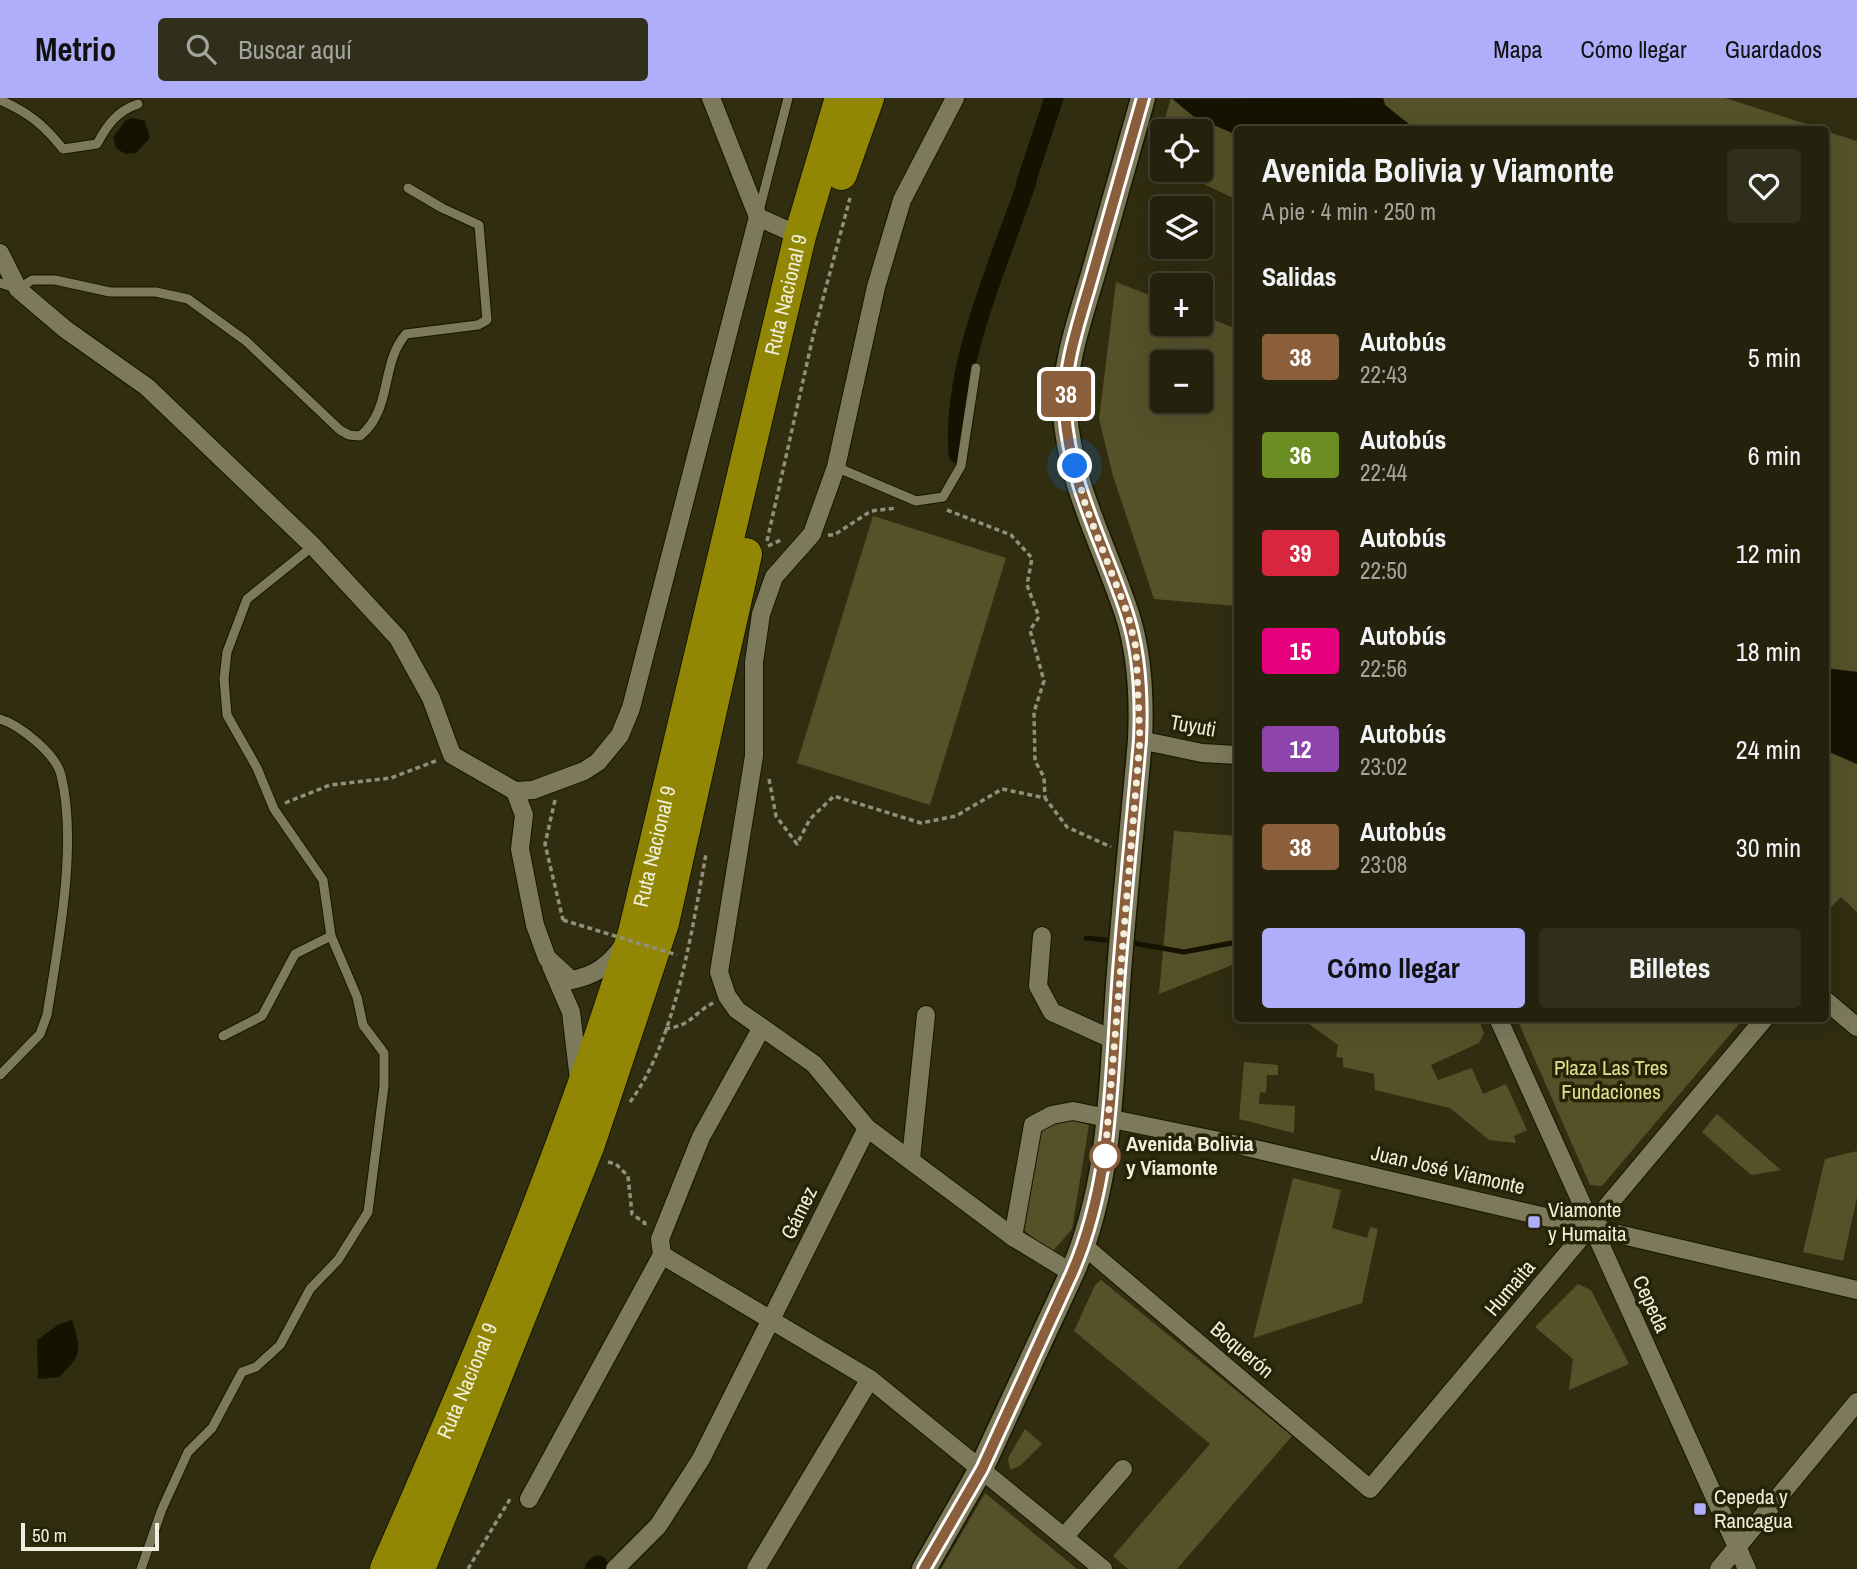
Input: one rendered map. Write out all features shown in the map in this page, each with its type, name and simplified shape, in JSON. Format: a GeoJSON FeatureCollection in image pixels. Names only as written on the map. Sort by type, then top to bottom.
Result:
{"type":"FeatureCollection","features":[{"type":"Feature","properties":{"kind":"highway","name":"Ruta Nacional 9"},"geometry":{"type":"LineString","coordinates":[[386,1569],[532,1223],[634,933],[800,236],[841,98]]}},
{"type":"Feature","properties":{"kind":"highway","name":"Ruta Nacional 9"},"geometry":{"type":"LineString","coordinates":[[419,1569],[590,1144],[663,923],[710,725],[773,424],[808,285],[852,139],[868,98]]}},
{"type":"Feature","properties":{"kind":"street"},"geometry":{"type":"LineString","coordinates":[[0,253],[19,289],[65,329],[147,387],[313,546],[398,638],[430,698],[452,755],[515,792],[533,790],[598,762],[620,735],[631,708],[758,217],[711,98]]}},
{"type":"Feature","properties":{"kind":"street"},"geometry":{"type":"LineString","coordinates":[[955,98],[902,200],[876,287],[836,467],[812,534],[774,576],[761,614],[754,662],[754,756],[723,932],[719,972],[727,996],[737,1010],[814,1064],[867,1128],[1013,1237],[1072,1273]]}},
{"type":"Feature","properties":{"kind":"street"},"geometry":{"type":"LineString","coordinates":[[924,1569],[982,1469],[1072,1273],[1084,1246],[1101,1181],[1109,1117],[1140,740],[1136,648],[1128,615],[1086,507],[1065,411],[1068,370],[1076,334],[1143,98]]}},
{"type":"Feature","properties":{"kind":"street"},"geometry":{"type":"LineString","coordinates":[[758,217],[800,236]]}},
{"type":"Feature","properties":{"kind":"street","name":"Tuyuti"},"geometry":{"type":"LineString","coordinates":[[1140,740],[1202,753],[1234,755]]}},
{"type":"Feature","properties":{"kind":"street"},"geometry":{"type":"LineString","coordinates":[[515,792],[524,815],[520,849],[526,888],[547,958],[571,1012],[580,1090]]}},
{"type":"Feature","properties":{"kind":"street"},"geometry":{"type":"LineString","coordinates":[[547,958],[571,980],[589,977],[612,962],[634,933]]}},
{"type":"Feature","properties":{"kind":"street"},"geometry":{"type":"LineString","coordinates":[[1042,936],[1038,986],[1052,1012],[1114,1040]]}},
{"type":"Feature","properties":{"kind":"street"},"geometry":{"type":"LineString","coordinates":[[1829,1003],[1857,1027]]}},
{"type":"Feature","properties":{"kind":"street"},"geometry":{"type":"LineString","coordinates":[[911,1159],[926,1015]]}},
{"type":"Feature","properties":{"kind":"street","name":"Cepeda"},"geometry":{"type":"LineString","coordinates":[[1500,1022],[1747,1569]]}},
{"type":"Feature","properties":{"kind":"street","name":"Humaita"},"geometry":{"type":"LineString","coordinates":[[1370,1489],[1762,1022]]}},
{"type":"Feature","properties":{"kind":"street"},"geometry":{"type":"LineString","coordinates":[[522,1495],[662,1255],[660,1239],[701,1137],[761,1029]]}},
{"type":"Feature","properties":{"kind":"street","name":"Juan José Viamonte"},"geometry":{"type":"LineString","coordinates":[[1013,1237],[1033,1125],[1052,1115],[1073,1111],[1591,1227],[1857,1290]]}},
{"type":"Feature","properties":{"kind":"street","name":"Gámez"},"geometry":{"type":"LineString","coordinates":[[615,1569],[658,1526],[701,1459],[867,1128]]}},
{"type":"Feature","properties":{"kind":"street","name":"Boquerón"},"geometry":{"type":"LineString","coordinates":[[1084,1246],[1370,1489]]}},
{"type":"Feature","properties":{"kind":"street"},"geometry":{"type":"LineString","coordinates":[[662,1255],[870,1379],[1103,1569]]}},
{"type":"Feature","properties":{"kind":"street"},"geometry":{"type":"LineString","coordinates":[[756,1569],[870,1379]]}},
{"type":"Feature","properties":{"kind":"street"},"geometry":{"type":"LineString","coordinates":[[1719,1569],[1857,1402]]}},
{"type":"Feature","properties":{"kind":"street"},"geometry":{"type":"LineString","coordinates":[[1064,1537],[1123,1469]]}},
{"type":"Feature","properties":{"kind":"lane"},"geometry":{"type":"LineString","coordinates":[[758,217],[773,148],[788,98]]}},
{"type":"Feature","properties":{"kind":"lane"},"geometry":{"type":"LineString","coordinates":[[0,100],[24,110],[41,122],[63,149],[97,144],[111,121],[126,108],[138,104]]}},
{"type":"Feature","properties":{"kind":"lane"},"geometry":{"type":"LineString","coordinates":[[0,283],[19,289],[32,280],[55,280],[110,292],[156,292],[188,299],[246,341],[340,430],[349,435],[360,436],[370,428],[377,416],[397,344],[406,334],[478,326],[487,320],[479,225],[408,188]]}},
{"type":"Feature","properties":{"kind":"lane"},"geometry":{"type":"LineString","coordinates":[[836,467],[916,502],[943,497],[961,466],[976,368]]}},
{"type":"Feature","properties":{"kind":"lane"},"geometry":{"type":"LineString","coordinates":[[141,1569],[162,1510],[188,1452],[212,1428],[242,1372],[256,1367],[280,1345],[310,1289],[338,1260],[368,1212],[384,1086],[384,1053],[363,1025],[357,997],[331,936],[323,880],[274,809],[257,768],[227,715],[223,679],[227,652],[247,599],[313,546]]}},
{"type":"Feature","properties":{"kind":"lane"},"geometry":{"type":"LineString","coordinates":[[0,719],[16,724],[40,746],[61,773],[68,842],[47,1015],[40,1034],[0,1075]]}},
{"type":"Feature","properties":{"kind":"lane"},"geometry":{"type":"LineString","coordinates":[[223,1036],[262,1016],[295,954],[331,936]]}},
{"type":"Feature","properties":{"kind":"path"},"geometry":{"type":"LineString","coordinates":[[765,547],[794,534],[834,535],[871,511],[902,508]]}},
{"type":"Feature","properties":{"kind":"path"},"geometry":{"type":"LineString","coordinates":[[942,508],[1011,535],[1032,558],[1027,585],[1039,618],[1030,630],[1044,681],[1034,712],[1035,761],[1044,778],[1045,798],[1067,827],[1130,854]]}},
{"type":"Feature","properties":{"kind":"path"},"geometry":{"type":"LineString","coordinates":[[274,809],[330,785],[391,778],[452,755]]}},
{"type":"Feature","properties":{"kind":"path"},"geometry":{"type":"LineString","coordinates":[[754,756],[767,768],[776,816],[797,844],[810,819],[834,796],[921,823],[956,816],[1002,789],[1045,798]]}},
{"type":"Feature","properties":{"kind":"path"},"geometry":{"type":"LineString","coordinates":[[559,781],[545,844],[563,920],[677,955]]}},
{"type":"Feature","properties":{"kind":"path"},"geometry":{"type":"LineString","coordinates":[[665,1029],[679,1027],[695,1019],[707,1006],[727,996]]}},
{"type":"Feature","properties":{"kind":"path"},"geometry":{"type":"LineString","coordinates":[[640,1072],[638,1080],[646,1081]]}},
{"type":"Feature","properties":{"kind":"path"},"geometry":{"type":"LineString","coordinates":[[605,1161],[616,1164],[628,1176],[632,1214],[645,1223],[643,1235]]}},
{"type":"Feature","properties":{"kind":"path"},"geometry":{"type":"LineString","coordinates":[[468,1569],[522,1495]]}},
{"type":"Feature","properties":{"kind":"green space"},"geometry":{"type":"Polygon","coordinates":[[[1171,98],[1200,119],[1165,119],[1171,98]]]}},
{"type":"Feature","properties":{"kind":"green space"},"geometry":{"type":"Polygon","coordinates":[[[1383,98],[1725,98],[1813,126],[1411,126],[1385,105],[1383,98]]]}},
{"type":"Feature","properties":{"kind":"green space"},"geometry":{"type":"Polygon","coordinates":[[[1213,125],[1234,134],[1234,199],[1200,182],[1213,182],[1213,125]]]}},
{"type":"Feature","properties":{"kind":"green space"},"geometry":{"type":"Polygon","coordinates":[[[1829,132],[1857,141],[1857,672],[1829,668],[1829,132]]]}},
{"type":"Feature","properties":{"kind":"green space"},"geometry":{"type":"Polygon","coordinates":[[[1116,282],[1150,295],[1150,336],[1213,336],[1213,320],[1234,328],[1234,606],[1154,599],[1113,476],[1099,419],[1116,282]]]}},
{"type":"Feature","properties":{"kind":"green space"},"geometry":{"type":"Polygon","coordinates":[[[873,516],[1006,558],[930,805],[797,763],[873,516]]]}},
{"type":"Feature","properties":{"kind":"green space"},"geometry":{"type":"Polygon","coordinates":[[[1829,752],[1857,764],[1857,912],[1841,897],[1829,909],[1829,752]]]}},
{"type":"Feature","properties":{"kind":"green space"},"geometry":{"type":"Polygon","coordinates":[[[1174,831],[1234,836],[1234,964],[1159,994],[1174,831]]]}},
{"type":"Feature","properties":{"kind":"green space"},"geometry":{"type":"Polygon","coordinates":[[[1306,1022],[1479,1022],[1484,1033],[1479,1043],[1431,1065],[1438,1080],[1472,1068],[1483,1094],[1506,1084],[1527,1130],[1514,1136],[1516,1143],[1489,1140],[1450,1108],[1375,1090],[1374,1074],[1343,1067],[1343,1058],[1336,1057],[1338,1045],[1306,1022]]]}},
{"type":"Feature","properties":{"kind":"green space","name":"Plaza Las Tres Fundaciones"},"geometry":{"type":"Polygon","coordinates":[[[1518,1022],[1740,1022],[1602,1186],[1590,1185],[1518,1022]]]}},
{"type":"Feature","properties":{"kind":"green space"},"geometry":{"type":"Polygon","coordinates":[[[1244,1062],[1278,1065],[1278,1075],[1267,1075],[1266,1093],[1260,1092],[1259,1104],[1295,1106],[1294,1133],[1239,1119],[1244,1062]]]}},
{"type":"Feature","properties":{"kind":"green space"},"geometry":{"type":"Polygon","coordinates":[[[1717,1114],[1781,1170],[1751,1175],[1702,1132],[1717,1114]]]}},
{"type":"Feature","properties":{"kind":"green space"},"geometry":{"type":"Polygon","coordinates":[[[1066,1118],[1089,1125],[1072,1229],[1052,1252],[1021,1228],[1039,1132],[1066,1118]]]}},
{"type":"Feature","properties":{"kind":"green space"},"geometry":{"type":"Polygon","coordinates":[[[1857,1151],[1857,1197],[1843,1261],[1803,1252],[1825,1159],[1857,1151]]]}},
{"type":"Feature","properties":{"kind":"green space"},"geometry":{"type":"Polygon","coordinates":[[[1293,1178],[1341,1190],[1332,1228],[1367,1238],[1370,1227],[1378,1229],[1362,1303],[1253,1338],[1293,1178]]]}},
{"type":"Feature","properties":{"kind":"green space"},"geometry":{"type":"Polygon","coordinates":[[[1101,1280],[1292,1436],[1177,1569],[1128,1569],[1113,1556],[1210,1444],[1074,1331],[1095,1285],[1101,1280]]]}},
{"type":"Feature","properties":{"kind":"green space"},"geometry":{"type":"Polygon","coordinates":[[[1578,1284],[1591,1290],[1629,1364],[1569,1390],[1573,1359],[1535,1327],[1578,1284]]]}},
{"type":"Feature","properties":{"kind":"green space"},"geometry":{"type":"Polygon","coordinates":[[[1025,1429],[1042,1444],[1020,1466],[1010,1470],[1008,1458],[1025,1429]]]}},
{"type":"Feature","properties":{"kind":"green space"},"geometry":{"type":"Polygon","coordinates":[[[985,1493],[1077,1569],[941,1569],[985,1493]]]}},
{"type":"Feature","properties":{"kind":"shaded area"},"geometry":{"type":"Polygon","coordinates":[[[1383,98],[1385,105],[1411,126],[1234,126],[1234,134],[1213,125],[1213,119],[1193,116],[1173,99],[1383,98]]]}},
{"type":"Feature","properties":{"kind":"shaded area"},"geometry":{"type":"Polygon","coordinates":[[[133,118],[145,121],[150,138],[136,153],[125,154],[116,148],[113,137],[126,120],[133,118]]]}},
{"type":"Feature","properties":{"kind":"shaded area"},"geometry":{"type":"Polygon","coordinates":[[[1829,668],[1857,672],[1857,764],[1829,752],[1829,668]]]}},
{"type":"Feature","properties":{"kind":"shaded area"},"geometry":{"type":"Polygon","coordinates":[[[72,1320],[78,1345],[76,1357],[59,1377],[38,1379],[37,1340],[58,1325],[72,1320]]]}},
{"type":"Feature","properties":{"kind":"waterway"},"geometry":{"type":"LineString","coordinates":[[1026,182],[1054,98]]}},
{"type":"Feature","properties":{"kind":"waterway"},"geometry":{"type":"LineString","coordinates":[[958,454],[958,421],[969,351],[1027,182]]}},
{"type":"Feature","properties":{"kind":"waterway"},"geometry":{"type":"LineString","coordinates":[[1086,938],[1114,941]]}},
{"type":"Feature","properties":{"kind":"waterway"},"geometry":{"type":"LineString","coordinates":[[1127,942],[1184,952],[1234,943]]}},
{"type":"Feature","properties":{"kind":"waterway"},"geometry":{"type":"LineString","coordinates":[[594,1569],[598,1565]]}},
{"type":"Feature","properties":{"kind":"bus line","name":"38"},"geometry":{"type":"LineString","coordinates":[[924,1569],[982,1469],[1072,1273],[1084,1246],[1101,1181],[1109,1117],[1141,702],[1136,648],[1128,615],[1086,507],[1065,411],[1068,370],[1076,334],[1143,98]]}},
{"type":"Feature","properties":{"kind":"place","name":"Avenida Bolivia y Viamonte"},"geometry":{"type":"Point","coordinates":[1105,1156]}},
{"type":"Feature","properties":{"kind":"place","name":"Viamonte y Humaita"},"geometry":{"type":"Point","coordinates":[1534,1222]}},
{"type":"Feature","properties":{"kind":"place","name":"Cepeda y Rancagua"},"geometry":{"type":"Point","coordinates":[1700,1509]}},
{"type":"Feature","properties":{"kind":"route"},"geometry":{"type":"LineString","coordinates":[[1075,466],[1086,507],[1128,615],[1136,648],[1141,702],[1105,1156]]}}]}
